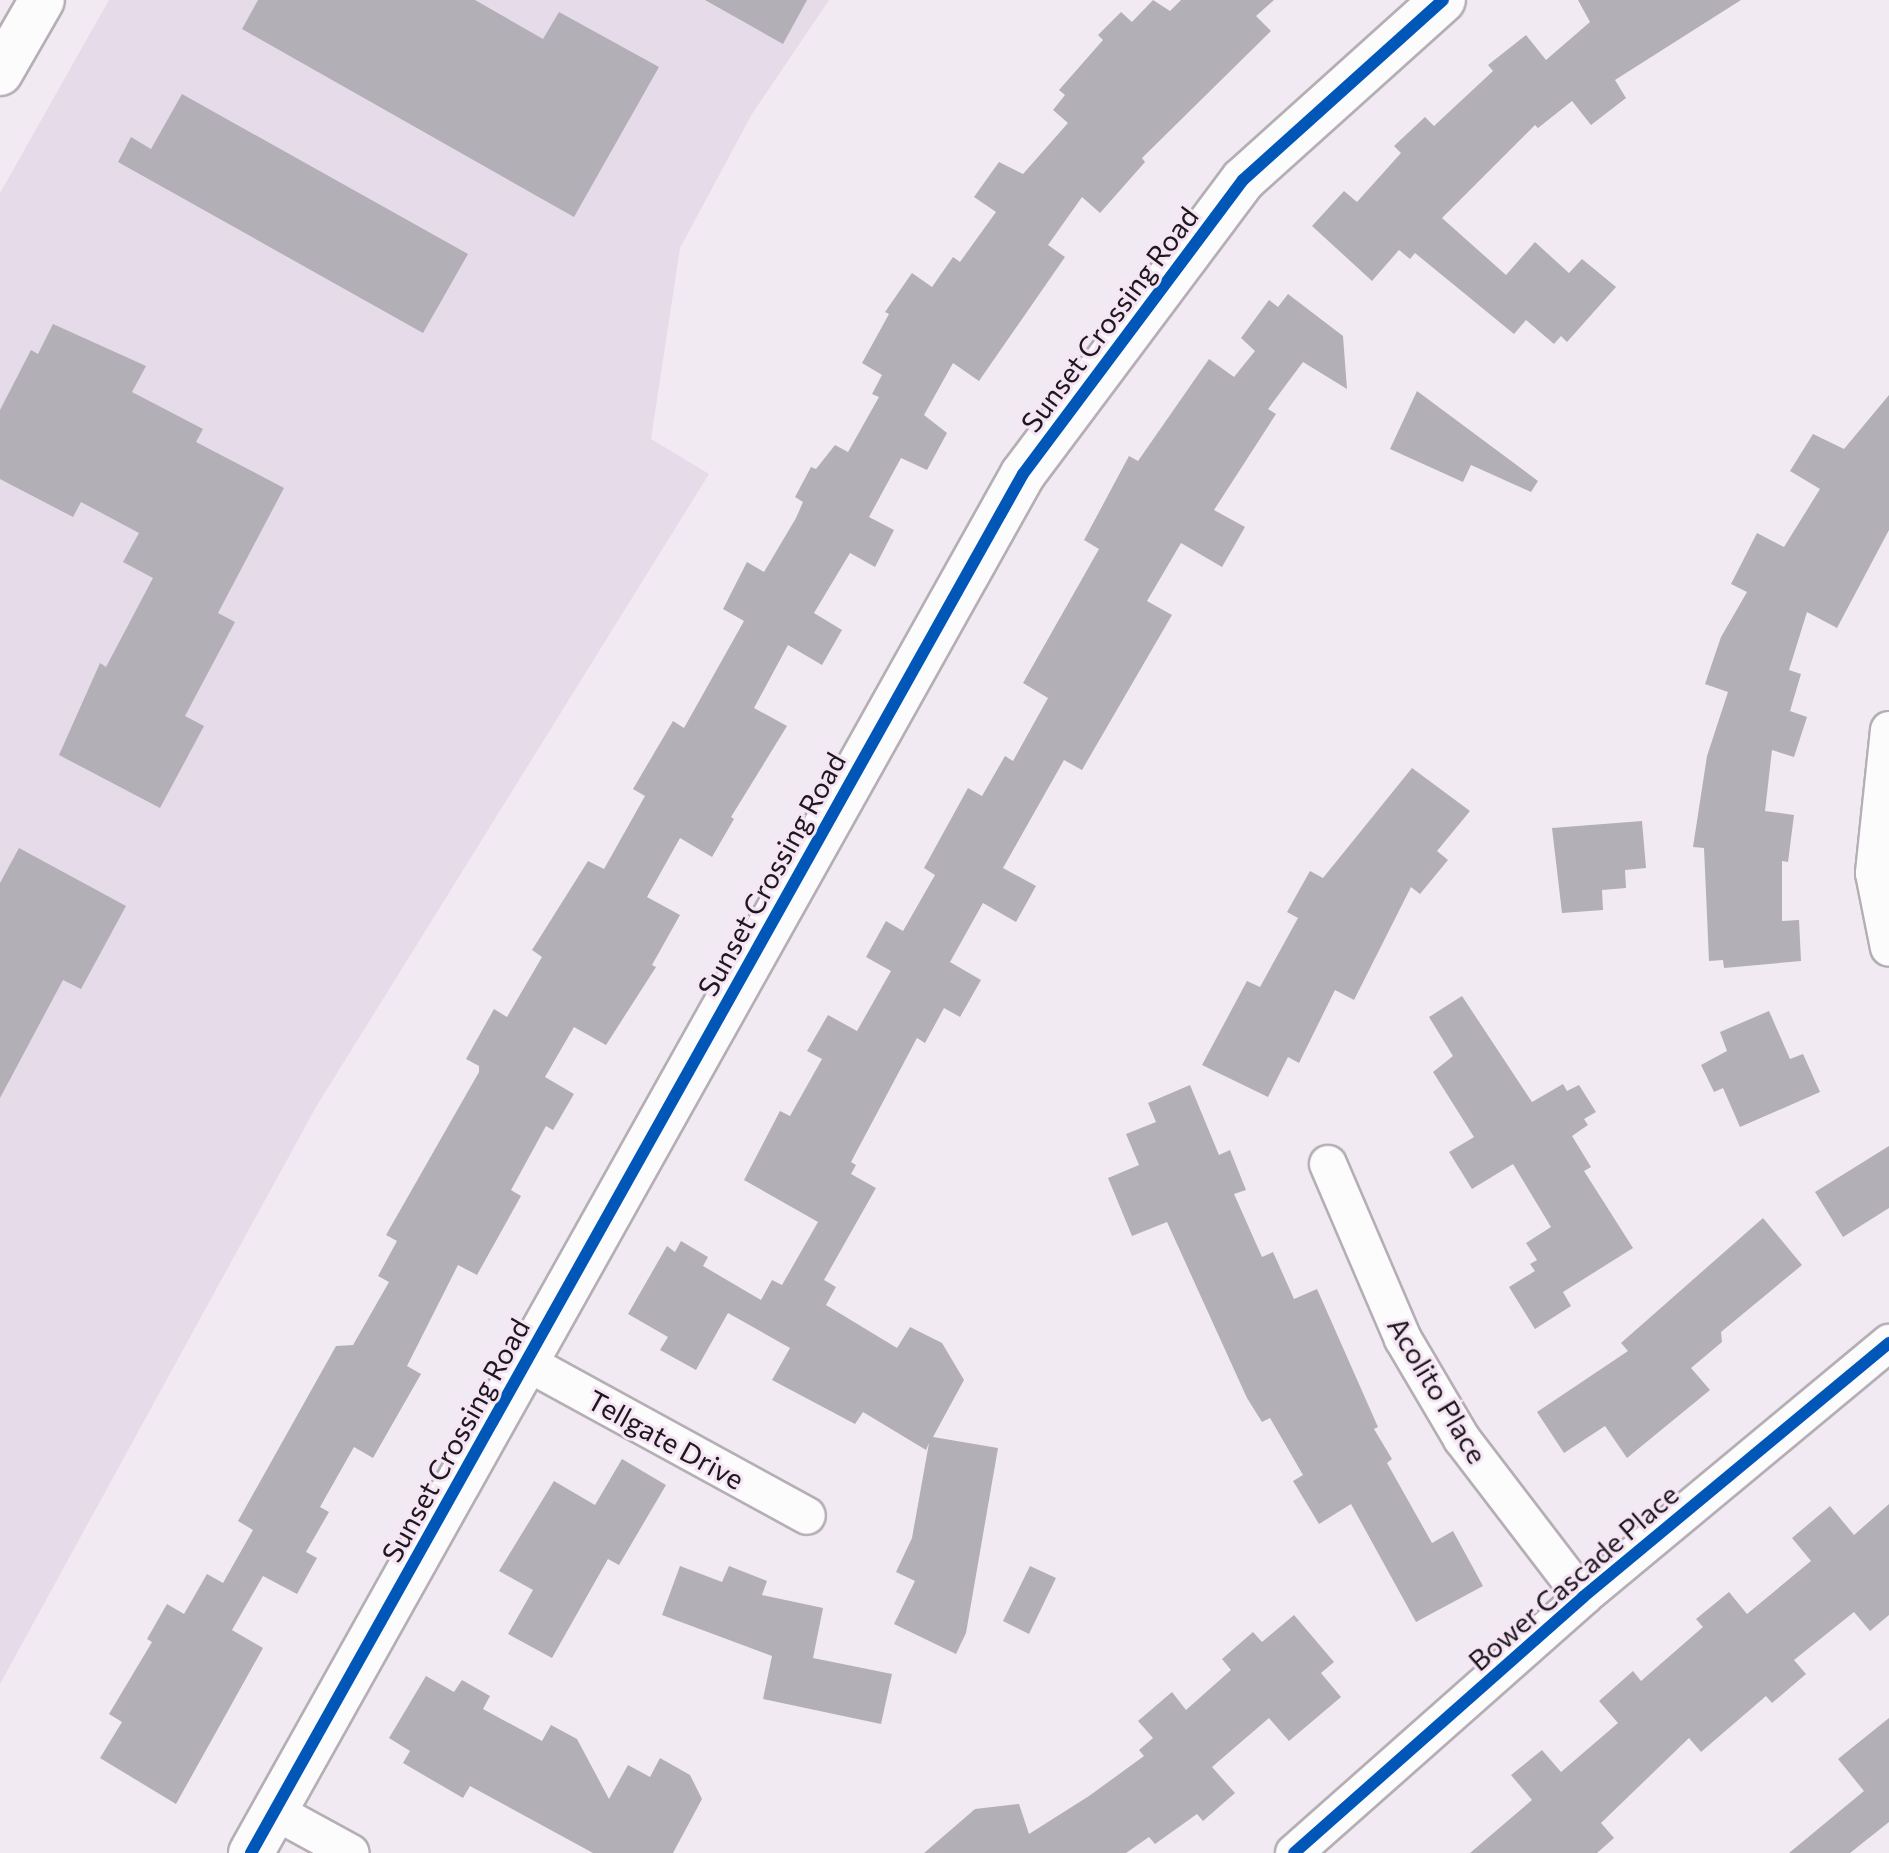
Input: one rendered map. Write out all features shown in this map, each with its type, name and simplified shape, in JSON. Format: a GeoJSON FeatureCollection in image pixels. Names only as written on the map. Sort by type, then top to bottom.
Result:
{"type":"FeatureCollection","features":[{"type":"Feature","properties":{"kind":"street"},"geometry":{"type":"LineString","coordinates":[[0,73],[42,0]]}},
{"type":"Feature","properties":{"kind":"street","name":"Sunset Crossing Road"},"geometry":{"type":"LineString","coordinates":[[251,1853],[1023,474],[1243,180],[1443,0]]}},
{"type":"Feature","properties":{"kind":"street"},"geometry":{"type":"LineString","coordinates":[[1889,730],[1874,873],[1889,948]]}},
{"type":"Feature","properties":{"kind":"street","name":"Acolito Place"},"geometry":{"type":"LineString","coordinates":[[1328,1164],[1403,1339],[1425,1377],[1462,1439],[1583,1597]]}},
{"type":"Feature","properties":{"kind":"street","name":"Bower Cascade Place"},"geometry":{"type":"LineString","coordinates":[[1294,1853],[1583,1597],[1889,1343]]}},
{"type":"Feature","properties":{"kind":"street","name":"Tellgate Drive"},"geometry":{"type":"LineString","coordinates":[[526,1362],[807,1516]]}},
{"type":"Feature","properties":{"kind":"street"},"geometry":{"type":"LineString","coordinates":[[276,1812],[351,1853]]}},
{"type":"Feature","properties":{"kind":"shaded area"},"geometry":{"type":"Polygon","coordinates":[[[109,0],[829,0],[752,114],[680,248],[651,439],[709,474],[316,1107],[0,1684],[0,193],[109,0]]]}},
{"type":"Feature","properties":{"kind":"building"},"geometry":{"type":"Polygon","coordinates":[[[258,0],[475,0],[543,39],[559,12],[659,67],[574,217],[242,29],[258,0]]]}},
{"type":"Feature","properties":{"kind":"building"},"geometry":{"type":"Polygon","coordinates":[[[705,0],[807,0],[783,44],[705,0]]]}},
{"type":"Feature","properties":{"kind":"building"},"geometry":{"type":"Polygon","coordinates":[[[1153,0],[1170,11],[1181,0],[1274,0],[1256,16],[1271,31],[1142,158],[1145,162],[1100,213],[1082,197],[1048,245],[1065,257],[979,381],[953,363],[924,415],[947,433],[927,470],[901,458],[869,517],[894,530],[875,567],[850,553],[814,613],[842,630],[822,665],[788,645],[754,708],[787,726],[731,817],[734,819],[712,857],[680,838],[647,897],[680,915],[652,965],[656,967],[606,1045],[574,1027],[545,1077],[574,1094],[553,1130],[546,1126],[511,1190],[521,1196],[477,1275],[458,1265],[407,1366],[421,1374],[373,1458],[354,1447],[320,1507],[329,1512],[306,1552],[317,1558],[297,1594],[263,1576],[232,1630],[263,1648],[176,1804],[100,1758],[122,1722],[109,1714],[152,1642],[147,1639],[167,1604],[184,1614],[207,1574],[223,1583],[253,1530],[238,1521],[336,1346],[353,1345],[389,1282],[378,1276],[397,1241],[386,1235],[479,1072],[479,1066],[466,1059],[494,1009],[507,1017],[542,957],[532,950],[588,861],[604,869],[645,796],[633,789],[673,721],[684,728],[744,621],[723,609],[747,562],[764,572],[796,518],[803,502],[795,497],[811,467],[816,469],[835,445],[848,452],[879,397],[872,394],[882,375],[862,363],[889,314],[885,312],[912,273],[932,287],[953,257],[960,262],[996,212],[974,197],[999,162],[1023,174],[1068,123],[1053,110],[1065,95],[1059,90],[1103,40],[1098,35],[1121,12],[1132,22],[1153,0]]]}},
{"type":"Feature","properties":{"kind":"building"},"geometry":{"type":"Polygon","coordinates":[[[1578,0],[1741,0],[1615,80],[1626,98],[1591,125],[1572,101],[1538,128],[1535,125],[1442,218],[1506,275],[1535,242],[1569,273],[1582,259],[1616,287],[1567,342],[1561,336],[1554,344],[1526,320],[1514,334],[1415,253],[1410,259],[1399,250],[1372,281],[1312,226],[1344,191],[1357,202],[1401,153],[1394,146],[1425,117],[1434,126],[1493,71],[1488,65],[1526,35],[1546,60],[1590,22],[1578,0]]]}},
{"type":"Feature","properties":{"kind":"building"},"geometry":{"type":"Polygon","coordinates":[[[182,94],[468,254],[423,333],[118,162],[131,137],[151,149],[182,94]]]}},
{"type":"Feature","properties":{"kind":"building"},"geometry":{"type":"Polygon","coordinates":[[[1288,294],[1343,336],[1347,389],[1303,362],[1268,409],[1276,414],[1214,510],[1245,527],[1222,567],[1181,543],[1147,601],[1172,615],[1082,770],[1064,760],[1003,868],[1036,886],[1016,922],[983,903],[950,962],[981,980],[960,1017],[944,1008],[925,1043],[917,1038],[851,1162],[856,1165],[851,1174],[876,1188],[824,1280],[836,1287],[826,1305],[897,1348],[910,1327],[942,1343],[964,1380],[933,1437],[998,1448],[966,1633],[956,1654],[894,1624],[915,1581],[896,1572],[912,1538],[929,1443],[926,1450],[863,1412],[855,1424],[772,1380],[790,1348],[728,1313],[696,1370],[660,1350],[668,1337],[628,1314],[667,1246],[675,1252],[681,1241],[708,1257],[703,1266],[761,1300],[772,1280],[782,1285],[818,1222],[744,1180],[780,1111],[790,1116],[822,1059],[807,1051],[828,1015],[857,1031],[891,971],[866,957],[886,921],[903,931],[935,875],[924,868],[968,788],[982,796],[1005,756],[1013,761],[1048,698],[1023,683],[1099,549],[1084,540],[1129,456],[1138,461],[1209,359],[1234,377],[1255,351],[1241,338],[1269,300],[1278,307],[1288,294]]]}},
{"type":"Feature","properties":{"kind":"building"},"geometry":{"type":"Polygon","coordinates":[[[53,324],[146,366],[132,392],[203,429],[196,442],[284,488],[218,613],[235,622],[185,716],[204,726],[160,808],[59,755],[100,663],[106,667],[153,578],[123,562],[139,533],[81,502],[73,517],[0,479],[0,410],[31,350],[38,354],[53,324]]]}},
{"type":"Feature","properties":{"kind":"building"},"geometry":{"type":"Polygon","coordinates":[[[1417,391],[1538,481],[1531,492],[1471,465],[1463,482],[1390,449],[1417,391]]]}},
{"type":"Feature","properties":{"kind":"building"},"geometry":{"type":"Polygon","coordinates":[[[1889,395],[1889,530],[1837,628],[1807,612],[1789,670],[1801,674],[1790,711],[1807,717],[1794,757],[1772,750],[1765,811],[1794,815],[1788,862],[1782,861],[1782,921],[1799,920],[1801,961],[1724,968],[1723,960],[1709,961],[1704,848],[1693,847],[1707,756],[1728,692],[1705,684],[1721,637],[1747,592],[1731,584],[1757,533],[1784,547],[1820,489],[1790,471],[1813,434],[1844,449],[1889,395]]]}},
{"type":"Feature","properties":{"kind":"building"},"geometry":{"type":"Polygon","coordinates":[[[1412,768],[1470,811],[1437,851],[1448,860],[1420,894],[1411,887],[1354,1000],[1335,990],[1299,1063],[1288,1057],[1268,1097],[1202,1065],[1247,981],[1260,987],[1298,918],[1287,912],[1310,871],[1323,878],[1412,768]]]}},
{"type":"Feature","properties":{"kind":"building"},"geometry":{"type":"Polygon","coordinates":[[[1642,821],[1646,868],[1625,870],[1626,888],[1602,890],[1603,910],[1562,913],[1552,828],[1642,821]]]}},
{"type":"Feature","properties":{"kind":"building"},"geometry":{"type":"Polygon","coordinates":[[[19,848],[126,906],[81,989],[63,980],[0,1098],[0,883],[19,848]]]}},
{"type":"Feature","properties":{"kind":"building"},"geometry":{"type":"Polygon","coordinates":[[[1462,996],[1532,1102],[1563,1084],[1567,1091],[1579,1085],[1596,1112],[1584,1119],[1588,1125],[1572,1136],[1591,1167],[1584,1171],[1633,1248],[1563,1292],[1571,1306],[1535,1329],[1509,1287],[1535,1271],[1530,1264],[1537,1260],[1526,1243],[1551,1227],[1513,1164],[1472,1189],[1449,1152],[1474,1137],[1433,1072],[1453,1056],[1429,1017],[1462,996]]]}},
{"type":"Feature","properties":{"kind":"building"},"geometry":{"type":"Polygon","coordinates":[[[1769,1011],[1790,1059],[1803,1054],[1820,1092],[1740,1127],[1723,1088],[1714,1092],[1701,1065],[1727,1051],[1720,1032],[1769,1011]]]}},
{"type":"Feature","properties":{"kind":"building"},"geometry":{"type":"Polygon","coordinates":[[[1190,1085],[1219,1155],[1230,1150],[1246,1190],[1234,1194],[1262,1257],[1273,1252],[1294,1299],[1317,1289],[1378,1427],[1374,1429],[1392,1459],[1387,1463],[1432,1543],[1453,1531],[1483,1586],[1416,1622],[1351,1504],[1319,1524],[1293,1481],[1303,1475],[1270,1418],[1262,1422],[1247,1398],[1167,1222],[1132,1236],[1108,1178],[1139,1165],[1126,1134],[1156,1122],[1148,1103],[1190,1085]]]}},
{"type":"Feature","properties":{"kind":"building"},"geometry":{"type":"Polygon","coordinates":[[[1889,1146],[1889,1208],[1843,1237],[1815,1192],[1889,1146]]]}},
{"type":"Feature","properties":{"kind":"building"},"geometry":{"type":"Polygon","coordinates":[[[1763,1218],[1802,1265],[1721,1332],[1722,1342],[1691,1368],[1710,1390],[1627,1458],[1605,1426],[1564,1453],[1537,1412],[1628,1351],[1621,1343],[1763,1218]]]}},
{"type":"Feature","properties":{"kind":"building"},"geometry":{"type":"Polygon","coordinates":[[[622,1459],[666,1485],[619,1565],[608,1559],[552,1658],[508,1634],[533,1590],[499,1571],[554,1481],[595,1505],[622,1459]]]}},
{"type":"Feature","properties":{"kind":"building"},"geometry":{"type":"Polygon","coordinates":[[[1889,1504],[1889,1615],[1870,1631],[1854,1612],[1794,1660],[1806,1674],[1772,1703],[1766,1696],[1701,1752],[1689,1738],[1601,1823],[1614,1838],[1597,1853],[1470,1853],[1532,1800],[1511,1775],[1542,1750],[1561,1772],[1618,1723],[1599,1701],[1633,1671],[1641,1681],[1703,1627],[1696,1619],[1729,1592],[1747,1614],[1811,1561],[1792,1538],[1830,1506],[1854,1535],[1889,1504]]]}},
{"type":"Feature","properties":{"kind":"building"},"geometry":{"type":"Polygon","coordinates":[[[680,1566],[722,1582],[729,1566],[767,1581],[762,1595],[823,1608],[813,1658],[892,1674],[881,1724],[763,1699],[772,1656],[662,1615],[680,1566]]]}},
{"type":"Feature","properties":{"kind":"building"},"geometry":{"type":"Polygon","coordinates":[[[1030,1566],[1056,1578],[1029,1634],[1003,1621],[1030,1566]]]}},
{"type":"Feature","properties":{"kind":"building"},"geometry":{"type":"Polygon","coordinates":[[[1294,1615],[1334,1662],[1321,1673],[1341,1697],[1289,1741],[1269,1718],[1212,1767],[1235,1793],[1203,1821],[1197,1814],[1155,1844],[1149,1837],[1126,1853],[924,1853],[975,1809],[1019,1804],[1029,1834],[1089,1796],[1144,1756],[1139,1750],[1153,1738],[1138,1721],[1172,1692],[1186,1710],[1231,1670],[1222,1659],[1253,1632],[1262,1642],[1294,1615]]]}},
{"type":"Feature","properties":{"kind":"building"},"geometry":{"type":"Polygon","coordinates":[[[426,1676],[454,1692],[462,1680],[490,1696],[483,1709],[542,1741],[551,1725],[577,1739],[609,1799],[628,1765],[650,1777],[660,1758],[690,1775],[702,1799],[673,1853],[593,1853],[470,1786],[463,1798],[403,1763],[410,1751],[389,1738],[426,1676]]]}},
{"type":"Feature","properties":{"kind":"building"},"geometry":{"type":"Polygon","coordinates":[[[1889,1718],[1889,1822],[1850,1853],[1789,1853],[1864,1791],[1838,1759],[1889,1718]]]}},
{"type":"Feature","properties":{"kind":"cycle path"},"geometry":{"type":"LineString","coordinates":[[251,1853],[1023,474],[1243,180],[1443,0]]}},
{"type":"Feature","properties":{"kind":"cycle path"},"geometry":{"type":"LineString","coordinates":[[1294,1853],[1583,1597],[1889,1343]]}}]}
